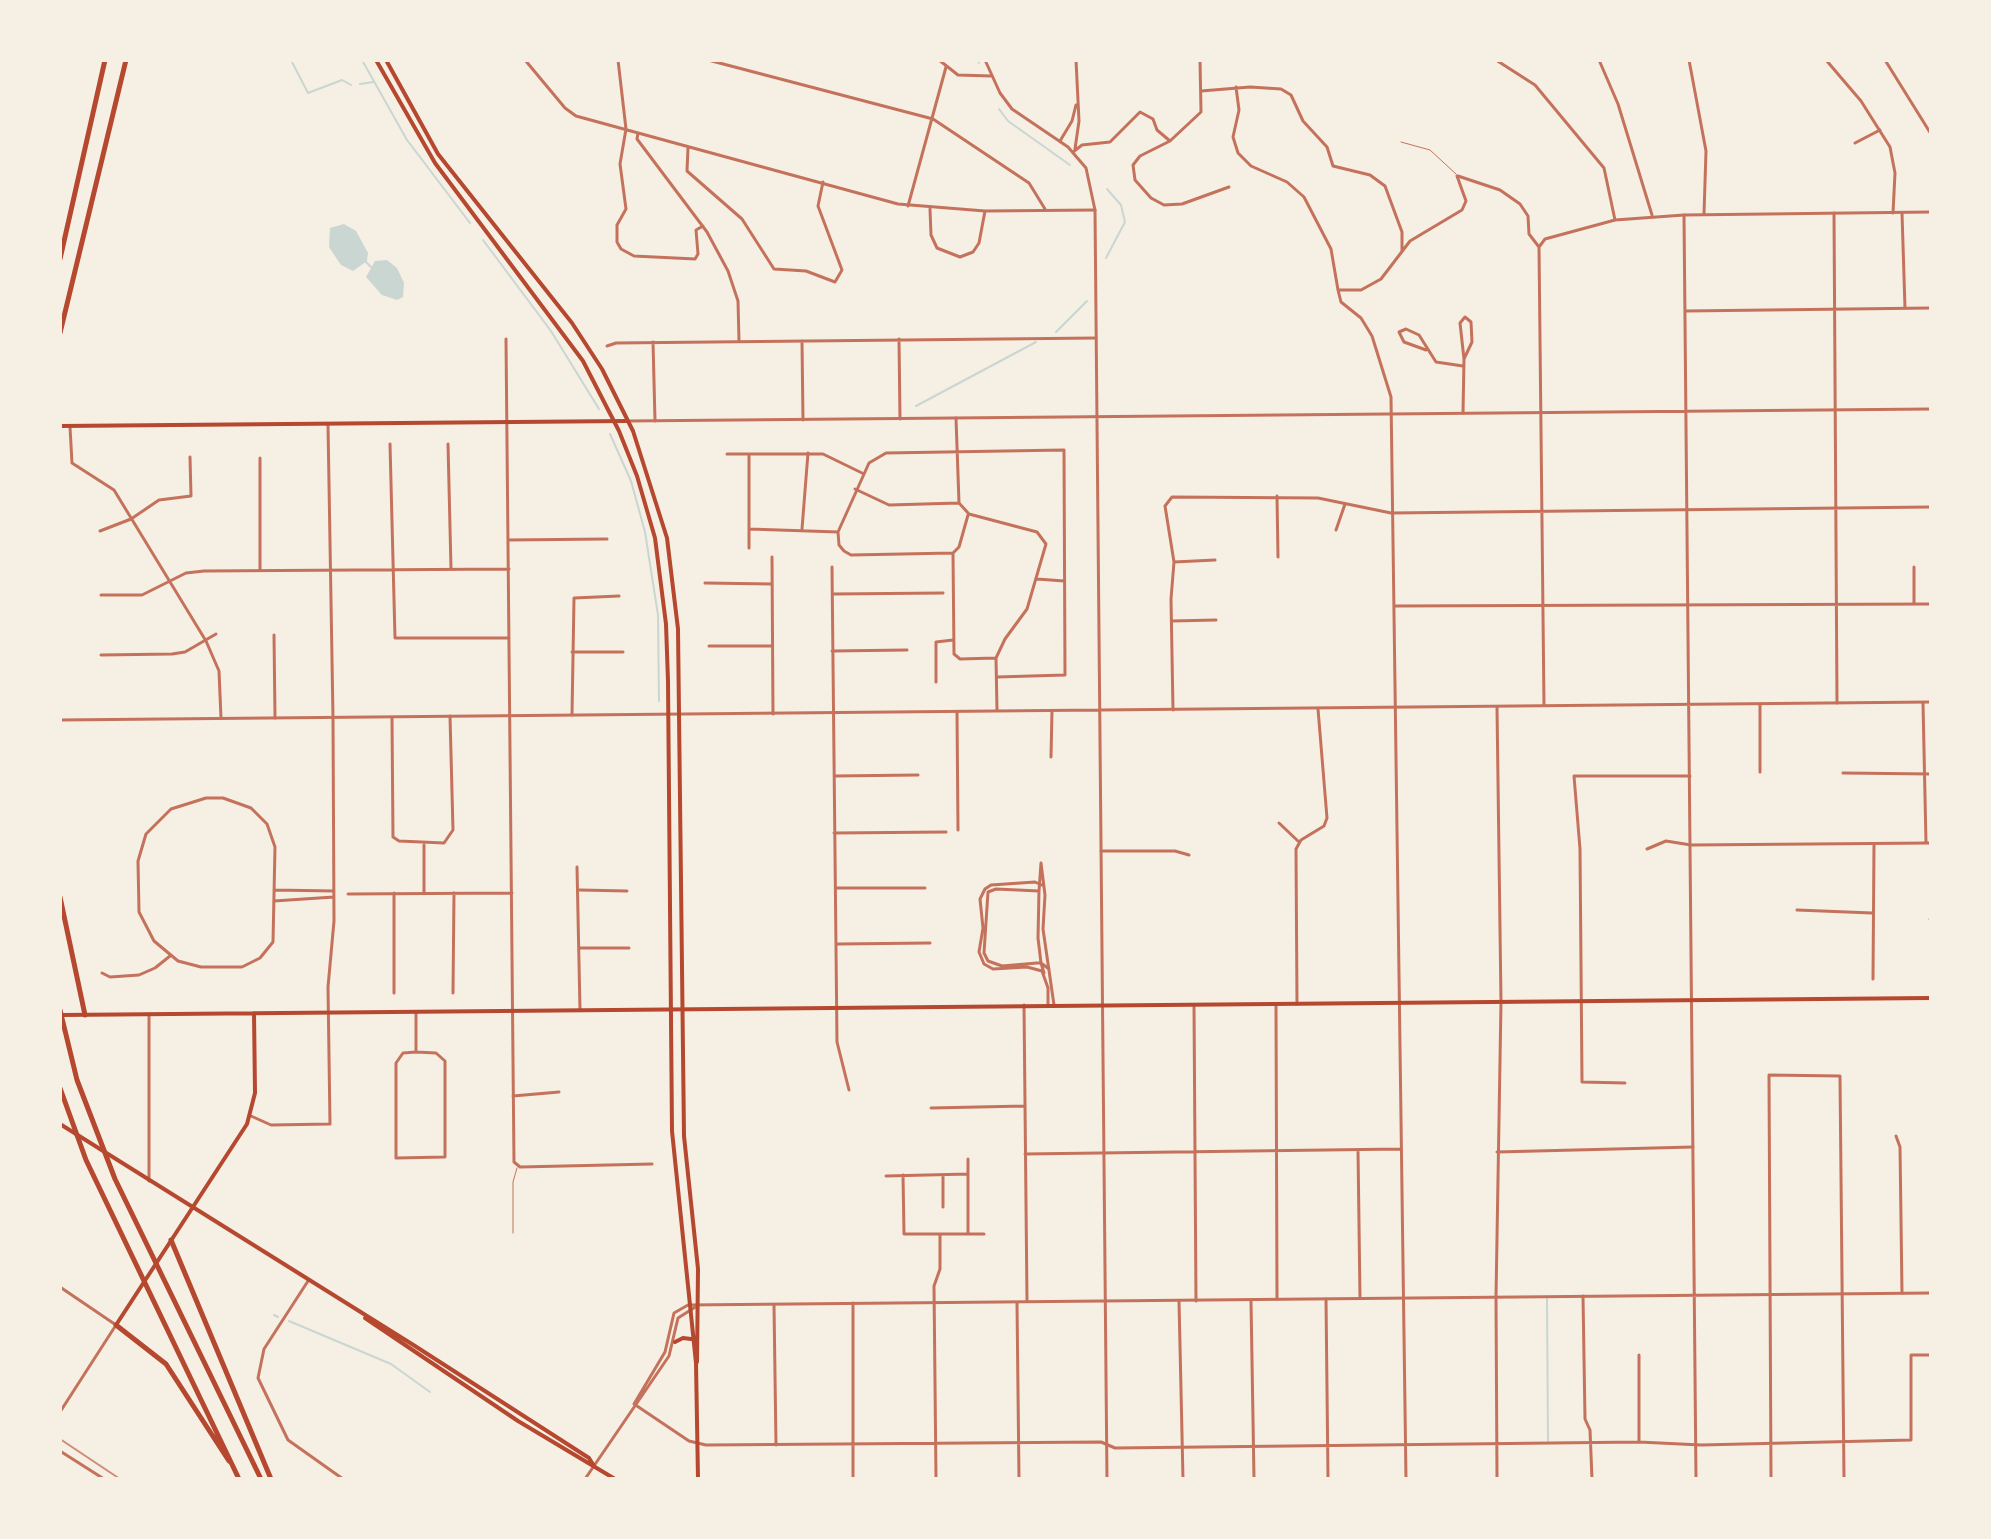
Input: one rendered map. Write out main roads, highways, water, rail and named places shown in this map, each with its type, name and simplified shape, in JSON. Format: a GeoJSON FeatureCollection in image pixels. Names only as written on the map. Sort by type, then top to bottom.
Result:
{"type":"FeatureCollection","features":[{"type":"Feature","properties":{"kind":"highway"},"geometry":{"type":"LineString","coordinates":[[60,259],[105,61]]}},
{"type":"Feature","properties":{"kind":"highway"},"geometry":{"type":"LineString","coordinates":[[60,333],[126,62]]}},
{"type":"Feature","properties":{"kind":"highway"},"geometry":{"type":"LineString","coordinates":[[60,897],[85,1015]]}},
{"type":"Feature","properties":{"kind":"highway"},"geometry":{"type":"LineString","coordinates":[[60,1013],[93,1125],[115,1179],[261,1479]]}},
{"type":"Feature","properties":{"kind":"highway"},"geometry":{"type":"LineString","coordinates":[[60,1088],[86,1160],[239,1479]]}},
{"type":"Feature","properties":{"kind":"highway"},"geometry":{"type":"LineString","coordinates":[[171,1240],[271,1479]]}},
{"type":"Feature","properties":{"kind":"highway"},"geometry":{"type":"LineString","coordinates":[[116,1325],[166,1364],[218,1450],[233,1466]]}},
{"type":"Feature","properties":{"kind":"main road"},"geometry":{"type":"LineString","coordinates":[[376,60],[416,136],[560,327],[615,421],[637,476],[655,538],[666,624],[672,1131],[696,1363],[698,1479]]}},
{"type":"Feature","properties":{"kind":"main road"},"geometry":{"type":"LineString","coordinates":[[386,60],[438,154],[572,323],[602,369],[655,491],[667,538],[675,591],[680,715],[684,1136],[699,1305],[700,1354],[696,1363]]}},
{"type":"Feature","properties":{"kind":"main road"},"geometry":{"type":"LineString","coordinates":[[60,426],[627,421]]}},
{"type":"Feature","properties":{"kind":"main road"},"geometry":{"type":"LineString","coordinates":[[60,1013],[1931,998]]}},
{"type":"Feature","properties":{"kind":"main road"},"geometry":{"type":"LineString","coordinates":[[116,1325],[251,1116],[255,1093],[254,1013]]}},
{"type":"Feature","properties":{"kind":"main road"},"geometry":{"type":"LineString","coordinates":[[60,1124],[589,1458],[594,1466],[615,1479]]}},
{"type":"Feature","properties":{"kind":"main road"},"geometry":{"type":"LineString","coordinates":[[675,1342],[683,1338],[692,1339]]}},
{"type":"Feature","properties":{"kind":"waterway"},"geometry":{"type":"LineString","coordinates":[[291,60],[308,93],[342,80],[351,85]]}},
{"type":"Feature","properties":{"kind":"waterway"},"geometry":{"type":"LineString","coordinates":[[362,60],[407,140],[470,223]]}},
{"type":"Feature","properties":{"kind":"waterway"},"geometry":{"type":"LineString","coordinates":[[360,84],[374,82]]}},
{"type":"Feature","properties":{"kind":"waterway"},"geometry":{"type":"LineString","coordinates":[[999,109],[1008,121],[1070,165]]}},
{"type":"Feature","properties":{"kind":"waterway"},"geometry":{"type":"LineString","coordinates":[[1106,258],[1125,222],[1121,205],[1107,189]]}},
{"type":"Feature","properties":{"kind":"waterway"},"geometry":{"type":"LineString","coordinates":[[483,240],[551,331],[599,409]]}},
{"type":"Feature","properties":{"kind":"waterway"},"geometry":{"type":"LineString","coordinates":[[366,262],[371,267]]}},
{"type":"Feature","properties":{"kind":"waterway"},"geometry":{"type":"LineString","coordinates":[[1056,332],[1087,301]]}},
{"type":"Feature","properties":{"kind":"waterway"},"geometry":{"type":"LineString","coordinates":[[916,406],[1036,342]]}},
{"type":"Feature","properties":{"kind":"waterway"},"geometry":{"type":"LineString","coordinates":[[610,434],[631,481],[645,532],[658,615],[659,701]]}},
{"type":"Feature","properties":{"kind":"waterway"},"geometry":{"type":"LineString","coordinates":[[1547,1298],[1548,1443]]}},
{"type":"Feature","properties":{"kind":"waterway"},"geometry":{"type":"LineString","coordinates":[[274,1315],[278,1317]]}},
{"type":"Feature","properties":{"kind":"waterway"},"geometry":{"type":"LineString","coordinates":[[289,1321],[391,1364],[430,1392]]}},
{"type":"Feature","properties":{"kind":"railway"},"geometry":{"type":"LineString","coordinates":[[60,1439],[120,1479]]}}]}
